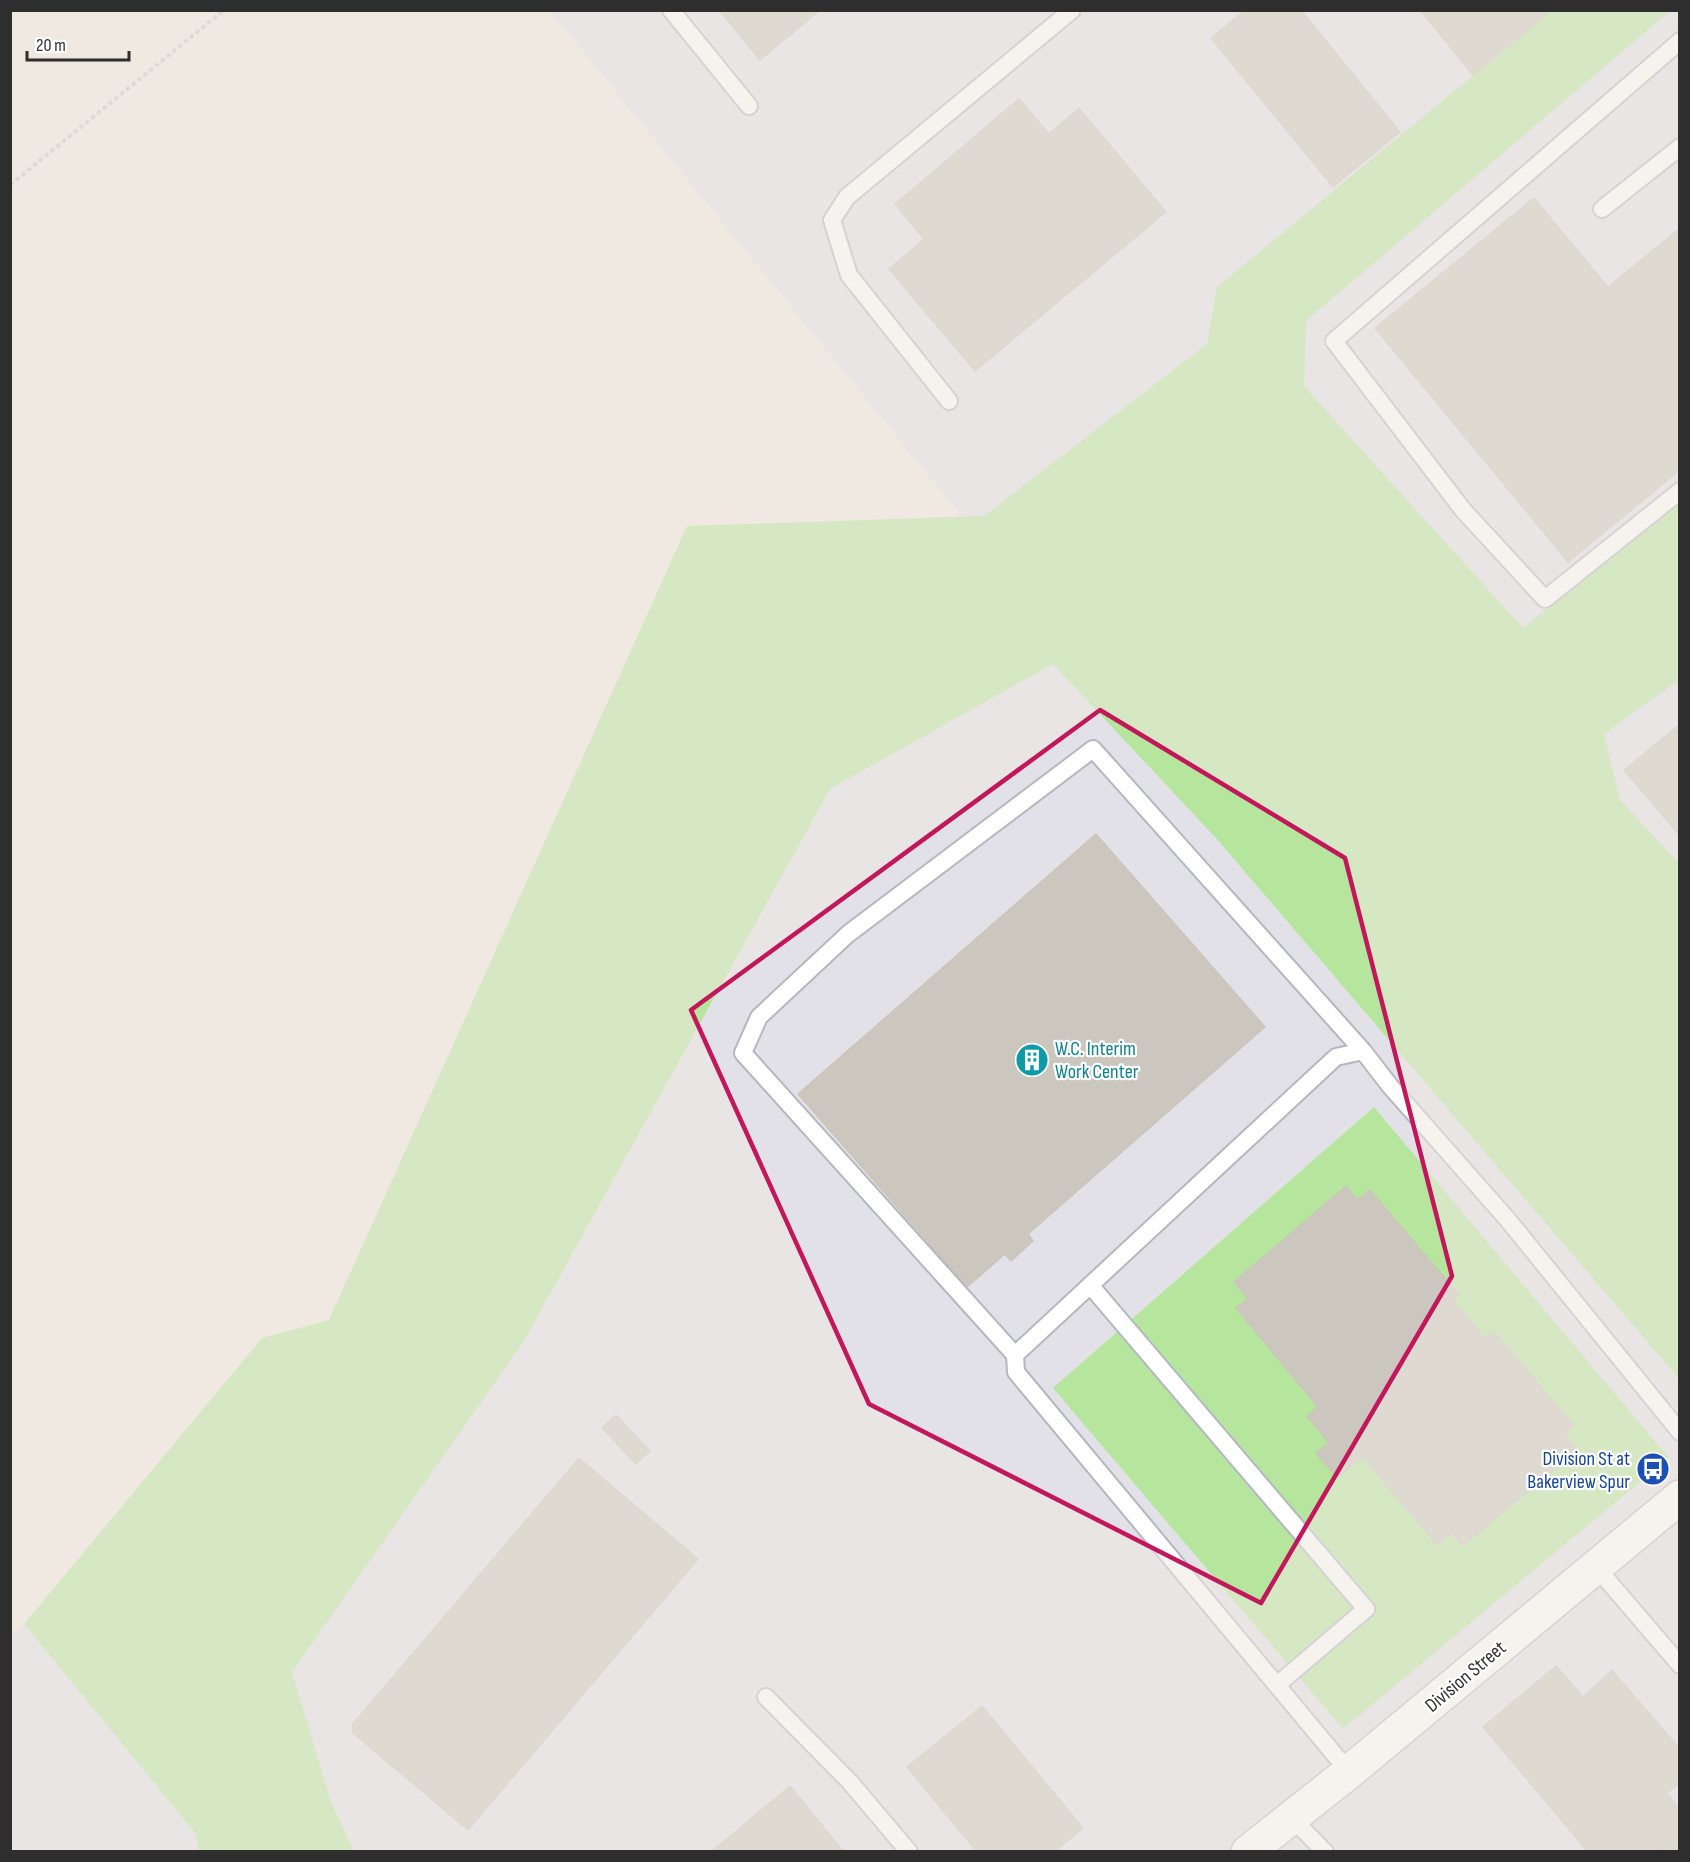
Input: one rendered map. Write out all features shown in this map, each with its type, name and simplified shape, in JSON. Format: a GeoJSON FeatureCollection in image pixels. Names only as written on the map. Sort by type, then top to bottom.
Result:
{"type":"FeatureCollection","features":[{"type":"Feature","properties":{"kind":"street","name":"Division Street"},"geometry":{"type":"LineString","coordinates":[[1248,1851],[1349,1772],[1680,1497]]}},
{"type":"Feature","properties":{"kind":"lane"},"geometry":{"type":"LineString","coordinates":[[671,10],[749,106]]}},
{"type":"Feature","properties":{"kind":"lane"},"geometry":{"type":"LineString","coordinates":[[950,401],[849,275],[832,220],[847,197],[1072,10]]}},
{"type":"Feature","properties":{"kind":"lane"},"geometry":{"type":"LineString","coordinates":[[1680,41],[1334,341],[1463,510],[1545,599],[1680,491]]}},
{"type":"Feature","properties":{"kind":"lane"},"geometry":{"type":"LineString","coordinates":[[1602,209],[1680,147]]}},
{"type":"Feature","properties":{"kind":"lane"},"geometry":{"type":"LineString","coordinates":[[1349,1772],[1016,1372],[1015,1355],[743,1053],[759,1017],[848,934],[1093,749],[1362,1051],[1508,1220],[1680,1432]]}},
{"type":"Feature","properties":{"kind":"lane"},"geometry":{"type":"LineString","coordinates":[[1015,1355],[1336,1057],[1362,1051]]}},
{"type":"Feature","properties":{"kind":"lane"},"geometry":{"type":"LineString","coordinates":[[1090,1285],[1366,1609],[1277,1685]]}},
{"type":"Feature","properties":{"kind":"lane"},"geometry":{"type":"LineString","coordinates":[[1596,1567],[1680,1665]]}},
{"type":"Feature","properties":{"kind":"lane"},"geometry":{"type":"LineString","coordinates":[[766,1696],[850,1782],[909,1851]]}},
{"type":"Feature","properties":{"kind":"lane"},"geometry":{"type":"LineString","coordinates":[[1292,1818],[1325,1851]]}},
{"type":"Feature","properties":{"kind":"path"},"geometry":{"type":"LineString","coordinates":[[10,185],[224,10]]}},
{"type":"Feature","properties":{"kind":"highlighted area"},"geometry":{"type":"Polygon","coordinates":[[[1100,710],[1345,858],[1452,1276],[1261,1603],[869,1404],[691,1010],[1100,710]]]}},
{"type":"Feature","properties":{"kind":"shaded area"},"geometry":{"type":"Polygon","coordinates":[[[550,11],[1679,11],[1679,1851],[354,1851],[331,1802],[291,1672],[524,1341],[916,633],[958,512],[550,11]]]}},
{"type":"Feature","properties":{"kind":"shaded area"},"geometry":{"type":"Polygon","coordinates":[[[24,1624],[195,1833],[199,1851],[11,1852],[11,1635],[24,1624]]]}},
{"type":"Feature","properties":{"kind":"green space"},"geometry":{"type":"Polygon","coordinates":[[[1551,11],[1670,11],[1306,321],[1304,386],[1523,628],[1679,501],[1679,680],[1604,734],[1620,800],[1679,863],[1679,1379],[1216,838],[1053,664],[830,789],[524,1341],[292,1672],[331,1802],[354,1851],[199,1851],[195,1833],[24,1624],[262,1338],[329,1320],[687,526],[984,516],[1207,344],[1217,287],[1551,11]]]}},
{"type":"Feature","properties":{"kind":"green space"},"geometry":{"type":"Polygon","coordinates":[[[1374,1107],[1669,1458],[1343,1729],[1053,1388],[1374,1107]]]}},
{"type":"Feature","properties":{"kind":"building"},"geometry":{"type":"Polygon","coordinates":[[[719,10],[820,10],[760,60],[719,10]]]}},
{"type":"Feature","properties":{"kind":"building"},"geometry":{"type":"Polygon","coordinates":[[[1245,10],[1301,10],[1400,132],[1333,187],[1211,38],[1245,10]]]}},
{"type":"Feature","properties":{"kind":"building"},"geometry":{"type":"Polygon","coordinates":[[[1420,10],[1552,10],[1473,75],[1420,10]]]}},
{"type":"Feature","properties":{"kind":"building"},"geometry":{"type":"Polygon","coordinates":[[[1019,99],[1049,134],[1079,108],[1166,212],[975,371],[889,269],[924,239],[895,204],[1019,99]]]}},
{"type":"Feature","properties":{"kind":"building"},"geometry":{"type":"Polygon","coordinates":[[[1534,198],[1608,287],[1680,228],[1680,470],[1568,562],[1375,328],[1534,198]]]}},
{"type":"Feature","properties":{"kind":"building"},"geometry":{"type":"Polygon","coordinates":[[[1680,724],[1680,836],[1624,770],[1680,724]]]}},
{"type":"Feature","properties":{"kind":"building","name":"W.C. Interim Work Center"},"geometry":{"type":"Polygon","coordinates":[[[1096,834],[1265,1027],[1028,1234],[1033,1241],[1011,1261],[1005,1254],[967,1287],[798,1094],[1096,834]]]}},
{"type":"Feature","properties":{"kind":"building"},"geometry":{"type":"Polygon","coordinates":[[[1346,1186],[1357,1200],[1370,1190],[1459,1295],[1453,1300],[1485,1339],[1494,1331],[1574,1426],[1564,1435],[1577,1450],[1463,1546],[1452,1533],[1437,1545],[1363,1457],[1337,1478],[1316,1453],[1329,1443],[1307,1416],[1318,1407],[1236,1308],[1248,1299],[1234,1282],[1346,1186]]]}},
{"type":"Feature","properties":{"kind":"building"},"geometry":{"type":"Polygon","coordinates":[[[616,1415],[650,1451],[636,1464],[602,1428],[616,1415]]]}},
{"type":"Feature","properties":{"kind":"building"},"geometry":{"type":"Polygon","coordinates":[[[579,1458],[698,1559],[468,1830],[353,1733],[352,1725],[579,1458]]]}},
{"type":"Feature","properties":{"kind":"building"},"geometry":{"type":"Polygon","coordinates":[[[1556,1666],[1583,1697],[1612,1670],[1680,1749],[1680,1783],[1667,1793],[1680,1809],[1680,1830],[1654,1852],[1588,1852],[1483,1727],[1556,1666]]]}},
{"type":"Feature","properties":{"kind":"building"},"geometry":{"type":"Polygon","coordinates":[[[982,1706],[1083,1828],[1054,1852],[977,1852],[907,1767],[982,1706]]]}},
{"type":"Feature","properties":{"kind":"building"},"geometry":{"type":"Polygon","coordinates":[[[790,1786],[844,1852],[711,1852],[790,1786]]]}},
{"type":"Feature","properties":{"kind":"building"},"geometry":{"type":"Polygon","coordinates":[[[1680,1831],[1680,1852],[1655,1852],[1680,1831]]]}},
{"type":"Feature","properties":{"kind":"place","name":"W.C. Interim Work Center"},"geometry":{"type":"Point","coordinates":[1032,1060]}},
{"type":"Feature","properties":{"kind":"place","name":"Division St at Bakerview Spur"},"geometry":{"type":"Point","coordinates":[1653,1469]}}]}
